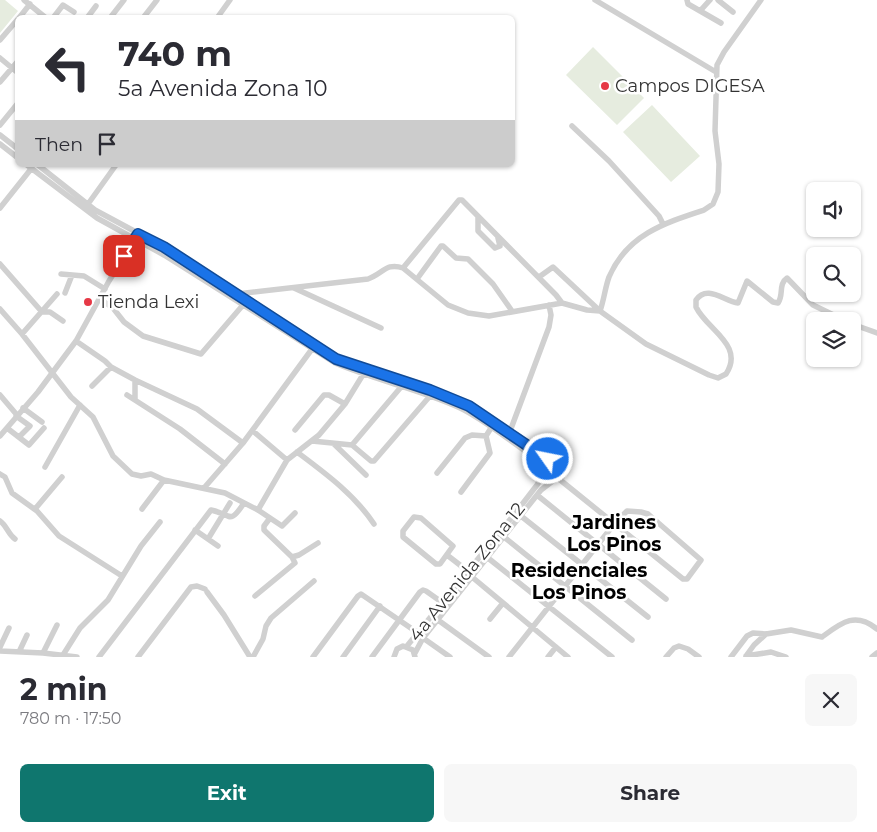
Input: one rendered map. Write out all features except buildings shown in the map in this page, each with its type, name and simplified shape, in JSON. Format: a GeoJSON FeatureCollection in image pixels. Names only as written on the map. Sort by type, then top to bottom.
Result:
{"type":"FeatureCollection","features":[{"type":"Feature","properties":{"kind":"street"},"geometry":{"type":"LineString","coordinates":[[24,0],[43,15]]}},
{"type":"Feature","properties":{"kind":"street"},"geometry":{"type":"LineString","coordinates":[[112,15],[124,0]]}},
{"type":"Feature","properties":{"kind":"street"},"geometry":{"type":"LineString","coordinates":[[145,15],[157,0]]}},
{"type":"Feature","properties":{"kind":"street"},"geometry":{"type":"LineString","coordinates":[[219,15],[230,0]]}},
{"type":"Feature","properties":{"kind":"street"},"geometry":{"type":"LineString","coordinates":[[595,0],[716,72]]}},
{"type":"Feature","properties":{"kind":"street"},"geometry":{"type":"LineString","coordinates":[[687,0],[688,4],[721,23]]}},
{"type":"Feature","properties":{"kind":"street"},"geometry":{"type":"LineString","coordinates":[[700,12],[710,0]]}},
{"type":"Feature","properties":{"kind":"street"},"geometry":{"type":"LineString","coordinates":[[718,0],[732,12]]}},
{"type":"Feature","properties":{"kind":"street"},"geometry":{"type":"LineString","coordinates":[[600,311],[609,277],[619,258],[645,234],[663,224],[711,207],[716,199],[719,164],[715,131],[717,65],[761,0]]}},
{"type":"Feature","properties":{"kind":"street"},"geometry":{"type":"LineString","coordinates":[[21,15],[30,4]]}},
{"type":"Feature","properties":{"kind":"street"},"geometry":{"type":"LineString","coordinates":[[55,15],[63,5],[74,12]]}},
{"type":"Feature","properties":{"kind":"street"},"geometry":{"type":"LineString","coordinates":[[89,15],[96,6]]}},
{"type":"Feature","properties":{"kind":"street"},"geometry":{"type":"LineString","coordinates":[[0,40],[15,22]]}},
{"type":"Feature","properties":{"kind":"street"},"geometry":{"type":"LineString","coordinates":[[0,58],[15,71]]}},
{"type":"Feature","properties":{"kind":"street"},"geometry":{"type":"LineString","coordinates":[[0,82],[15,64]]}},
{"type":"Feature","properties":{"kind":"street"},"geometry":{"type":"LineString","coordinates":[[0,125],[15,107]]}},
{"type":"Feature","properties":{"kind":"street"},"geometry":{"type":"LineString","coordinates":[[572,126],[615,168],[659,216],[663,224]]}},
{"type":"Feature","properties":{"kind":"street"},"geometry":{"type":"LineString","coordinates":[[0,135],[15,147]]}},
{"type":"Feature","properties":{"kind":"street"},"geometry":{"type":"LineString","coordinates":[[0,144],[15,156]]}},
{"type":"Feature","properties":{"kind":"street"},"geometry":{"type":"LineString","coordinates":[[0,208],[29,167],[137,236]]}},
{"type":"Feature","properties":{"kind":"street"},"geometry":{"type":"LineString","coordinates":[[40,167],[60,187],[97,218],[164,247],[234,296],[336,359],[401,387],[430,396],[467,412],[535,458],[548,478],[557,480],[615,523],[685,580],[701,562],[700,558],[648,514],[627,511],[615,523],[509,657]]}},
{"type":"Feature","properties":{"kind":"street"},"geometry":{"type":"LineString","coordinates":[[88,204],[115,167]]}},
{"type":"Feature","properties":{"kind":"street"},"geometry":{"type":"LineString","coordinates":[[403,268],[459,200],[462,200],[556,294],[562,303]]}},
{"type":"Feature","properties":{"kind":"street"},"geometry":{"type":"LineString","coordinates":[[478,217],[478,231],[495,248],[501,244],[497,235]]}},
{"type":"Feature","properties":{"kind":"street"},"geometry":{"type":"LineString","coordinates":[[0,436],[52,374],[76,341],[137,236]]}},
{"type":"Feature","properties":{"kind":"street"},"geometry":{"type":"LineString","coordinates":[[417,279],[441,246],[443,246],[456,258],[468,258],[493,284],[512,311]]}},
{"type":"Feature","properties":{"kind":"street"},"geometry":{"type":"LineString","coordinates":[[0,264],[42,312],[50,312],[63,321]]}},
{"type":"Feature","properties":{"kind":"street"},"geometry":{"type":"LineString","coordinates":[[234,296],[368,279],[376,276],[389,266],[398,266],[448,305],[462,312],[482,316],[562,303],[600,311]]}},
{"type":"Feature","properties":{"kind":"street"},"geometry":{"type":"LineString","coordinates":[[539,278],[553,267],[600,311],[646,344],[680,362],[718,378],[726,374],[732,363],[732,358],[728,347],[696,307],[696,300],[703,293],[709,292],[738,303],[745,282],[748,281],[773,302],[778,303],[781,299],[782,283],[787,278],[813,305],[827,312]]}},
{"type":"Feature","properties":{"kind":"street"},"geometry":{"type":"LineString","coordinates":[[61,274],[84,276],[105,289]]}},
{"type":"Feature","properties":{"kind":"street"},"geometry":{"type":"LineString","coordinates":[[65,293],[72,274]]}},
{"type":"Feature","properties":{"kind":"street"},"geometry":{"type":"LineString","coordinates":[[294,288],[381,328]]}},
{"type":"Feature","properties":{"kind":"street"},"geometry":{"type":"LineString","coordinates":[[22,334],[57,294]]}},
{"type":"Feature","properties":{"kind":"street"},"geometry":{"type":"LineString","coordinates":[[234,296],[243,305],[334,364],[430,390],[469,406],[538,453],[551,458],[561,459],[565,464],[564,474],[557,480]]}},
{"type":"Feature","properties":{"kind":"street"},"geometry":{"type":"LineString","coordinates":[[100,299],[113,308],[124,322],[143,336],[201,354],[243,305]]}},
{"type":"Feature","properties":{"kind":"street"},"geometry":{"type":"LineString","coordinates":[[509,434],[549,327],[551,315],[549,305]]}},
{"type":"Feature","properties":{"kind":"street"},"geometry":{"type":"LineString","coordinates":[[1,312],[22,334],[52,374],[96,422],[113,456],[132,474],[141,476],[151,474],[164,480],[225,493],[258,510],[283,526],[295,513]]}},
{"type":"Feature","properties":{"kind":"street"},"geometry":{"type":"LineString","coordinates":[[861,327],[877,333]]}},
{"type":"Feature","properties":{"kind":"street"},"geometry":{"type":"LineString","coordinates":[[76,341],[111,367],[196,409],[243,443]]}},
{"type":"Feature","properties":{"kind":"street"},"geometry":{"type":"LineString","coordinates":[[204,488],[253,431],[312,349]]}},
{"type":"Feature","properties":{"kind":"street"},"geometry":{"type":"LineString","coordinates":[[92,386],[111,367]]}},
{"type":"Feature","properties":{"kind":"street"},"geometry":{"type":"LineString","coordinates":[[258,510],[287,460],[312,441],[345,404],[365,372]]}},
{"type":"Feature","properties":{"kind":"street"},"geometry":{"type":"LineString","coordinates":[[135,380],[135,400]]}},
{"type":"Feature","properties":{"kind":"street"},"geometry":{"type":"LineString","coordinates":[[352,445],[401,387]]}},
{"type":"Feature","properties":{"kind":"street"},"geometry":{"type":"LineString","coordinates":[[0,395],[17,416],[30,426],[19,437]]}},
{"type":"Feature","properties":{"kind":"street"},"geometry":{"type":"LineString","coordinates":[[127,395],[180,429],[225,464]]}},
{"type":"Feature","properties":{"kind":"street"},"geometry":{"type":"LineString","coordinates":[[295,430],[324,395],[329,395],[345,404]]}},
{"type":"Feature","properties":{"kind":"street"},"geometry":{"type":"LineString","coordinates":[[312,441],[352,445],[371,461],[374,461],[430,396]]}},
{"type":"Feature","properties":{"kind":"street"},"geometry":{"type":"LineString","coordinates":[[45,467],[80,405]]}},
{"type":"Feature","properties":{"kind":"street"},"geometry":{"type":"LineString","coordinates":[[7,428],[29,445],[43,425],[23,408]]}},
{"type":"Feature","properties":{"kind":"street"},"geometry":{"type":"LineString","coordinates":[[460,492],[490,454],[486,436],[491,428]]}},
{"type":"Feature","properties":{"kind":"street"},"geometry":{"type":"LineString","coordinates":[[253,431],[287,460]]}},
{"type":"Feature","properties":{"kind":"street"},"geometry":{"type":"LineString","coordinates":[[437,473],[465,438],[472,435],[486,436]]}},
{"type":"Feature","properties":{"kind":"street"},"geometry":{"type":"LineString","coordinates":[[333,443],[366,475]]}},
{"type":"Feature","properties":{"kind":"street"},"geometry":{"type":"LineString","coordinates":[[297,452],[334,480],[351,496],[374,524]]}},
{"type":"Feature","properties":{"kind":"street"},"geometry":{"type":"LineString","coordinates":[[543,470],[545,462],[551,458]]}},
{"type":"Feature","properties":{"kind":"street","name":"4a Avenida Zona 12"},"geometry":{"type":"LineString","coordinates":[[394,657],[397,649],[407,646],[438,620],[537,485],[543,470]]}},
{"type":"Feature","properties":{"kind":"street"},"geometry":{"type":"LineString","coordinates":[[0,474],[4,476],[12,493],[35,509],[62,539],[122,576]]}},
{"type":"Feature","properties":{"kind":"street"},"geometry":{"type":"LineString","coordinates":[[35,509],[62,477]]}},
{"type":"Feature","properties":{"kind":"street"},"geometry":{"type":"LineString","coordinates":[[142,509],[164,480]]}},
{"type":"Feature","properties":{"kind":"street","name":"4a Avenida Zona 12"},"geometry":{"type":"LineString","coordinates":[[415,655],[421,635],[443,603],[488,558],[544,486],[557,480]]}},
{"type":"Feature","properties":{"kind":"street"},"geometry":{"type":"LineString","coordinates":[[537,495],[666,598]]}},
{"type":"Feature","properties":{"kind":"street"},"geometry":{"type":"LineString","coordinates":[[208,539],[230,503]]}},
{"type":"Feature","properties":{"kind":"street"},"geometry":{"type":"LineString","coordinates":[[99,657],[211,510],[229,517],[235,516],[244,503]]}},
{"type":"Feature","properties":{"kind":"street"},"geometry":{"type":"LineString","coordinates":[[521,516],[648,617]]}},
{"type":"Feature","properties":{"kind":"street"},"geometry":{"type":"LineString","coordinates":[[414,517],[420,518],[452,544],[453,548],[447,555],[440,564],[436,564],[403,537],[402,531],[414,517]]}},
{"type":"Feature","properties":{"kind":"street"},"geometry":{"type":"LineString","coordinates":[[254,596],[295,563],[292,557],[264,530],[264,526],[270,518]]}},
{"type":"Feature","properties":{"kind":"street"},"geometry":{"type":"LineString","coordinates":[[0,521],[5,525],[8,534],[15,539]]}},
{"type":"Feature","properties":{"kind":"street"},"geometry":{"type":"LineString","coordinates":[[63,656],[80,628],[108,600],[122,576],[160,522]]}},
{"type":"Feature","properties":{"kind":"street"},"geometry":{"type":"LineString","coordinates":[[195,530],[218,546]]}},
{"type":"Feature","properties":{"kind":"street"},"geometry":{"type":"LineString","coordinates":[[504,537],[632,640]]}},
{"type":"Feature","properties":{"kind":"street"},"geometry":{"type":"LineString","coordinates":[[292,557],[299,555],[318,542]]}},
{"type":"Feature","properties":{"kind":"street"},"geometry":{"type":"LineString","coordinates":[[447,555],[568,657]]}},
{"type":"Feature","properties":{"kind":"street"},"geometry":{"type":"LineString","coordinates":[[488,558],[612,657]]}},
{"type":"Feature","properties":{"kind":"street"},"geometry":{"type":"LineString","coordinates":[[138,657],[190,587],[197,586],[206,591],[252,657],[263,639],[266,626],[271,618],[314,581]]}},
{"type":"Feature","properties":{"kind":"street"},"geometry":{"type":"LineString","coordinates":[[372,657],[423,590],[443,603]]}},
{"type":"Feature","properties":{"kind":"street"},"geometry":{"type":"LineString","coordinates":[[313,657],[361,594],[450,657]]}},
{"type":"Feature","properties":{"kind":"street"},"geometry":{"type":"LineString","coordinates":[[490,619],[503,603]]}},
{"type":"Feature","properties":{"kind":"street"},"geometry":{"type":"LineString","coordinates":[[343,657],[380,606]]}},
{"type":"Feature","properties":{"kind":"street"},"geometry":{"type":"LineString","coordinates":[[438,620],[488,657]]}},
{"type":"Feature","properties":{"kind":"street"},"geometry":{"type":"LineString","coordinates":[[731,657],[749,634],[757,632],[766,634],[791,630],[822,637],[851,620],[863,620],[877,629]]}},
{"type":"Feature","properties":{"kind":"street"},"geometry":{"type":"LineString","coordinates":[[43,653],[57,625]]}},
{"type":"Feature","properties":{"kind":"street"},"geometry":{"type":"LineString","coordinates":[[0,647],[9,628]]}},
{"type":"Feature","properties":{"kind":"street"},"geometry":{"type":"LineString","coordinates":[[746,657],[754,645],[766,634]]}},
{"type":"Feature","properties":{"kind":"street"},"geometry":{"type":"LineString","coordinates":[[19,652],[27,635]]}},
{"type":"Feature","properties":{"kind":"street"},"geometry":{"type":"LineString","coordinates":[[407,646],[415,655]]}},
{"type":"Feature","properties":{"kind":"street"},"geometry":{"type":"LineString","coordinates":[[666,657],[674,648],[679,646],[688,649],[699,657]]}},
{"type":"Feature","properties":{"kind":"street"},"geometry":{"type":"LineString","coordinates":[[548,657],[556,647]]}},
{"type":"Feature","properties":{"kind":"street"},"geometry":{"type":"LineString","coordinates":[[0,651],[77,657]]}},
{"type":"Feature","properties":{"kind":"street"},"geometry":{"type":"LineString","coordinates":[[746,657],[771,652],[786,657]]}},
{"type":"Feature","properties":{"kind":"street"},"geometry":{"type":"LineString","coordinates":[[872,657],[877,653]]}},
{"type":"Feature","properties":{"kind":"shaded area"},"geometry":{"type":"Polygon","coordinates":[[[0,0],[5,0],[18,11],[0,33],[0,0]]]}},
{"type":"Feature","properties":{"kind":"shaded area","name":"Campos DIGESA"},"geometry":{"type":"Polygon","coordinates":[[[593,47],[644,98],[617,125],[566,75],[593,47]]]}},
{"type":"Feature","properties":{"kind":"shaded area","name":"Campos DIGESA"},"geometry":{"type":"Polygon","coordinates":[[[652,105],[700,156],[671,182],[623,132],[652,105]]]}},
{"type":"Feature","properties":{"kind":"place","name":"Campos DIGESA"},"geometry":{"type":"Point","coordinates":[605,86]}},
{"type":"Feature","properties":{"kind":"place","name":"Tienda Lexi"},"geometry":{"type":"Point","coordinates":[88,302]}},
{"type":"Feature","properties":{"kind":"district","name":"Jardines Los Pinos"},"geometry":{"type":"Point","coordinates":[614,533]}},
{"type":"Feature","properties":{"kind":"district","name":"Residenciales Los Pinos"},"geometry":{"type":"Point","coordinates":[579,581]}},
{"type":"Feature","properties":{"kind":"route"},"geometry":{"type":"LineString","coordinates":[[124,256],[138,234],[164,247],[336,359],[430,390],[469,406],[534,450],[551,458],[548,459]]}}]}
